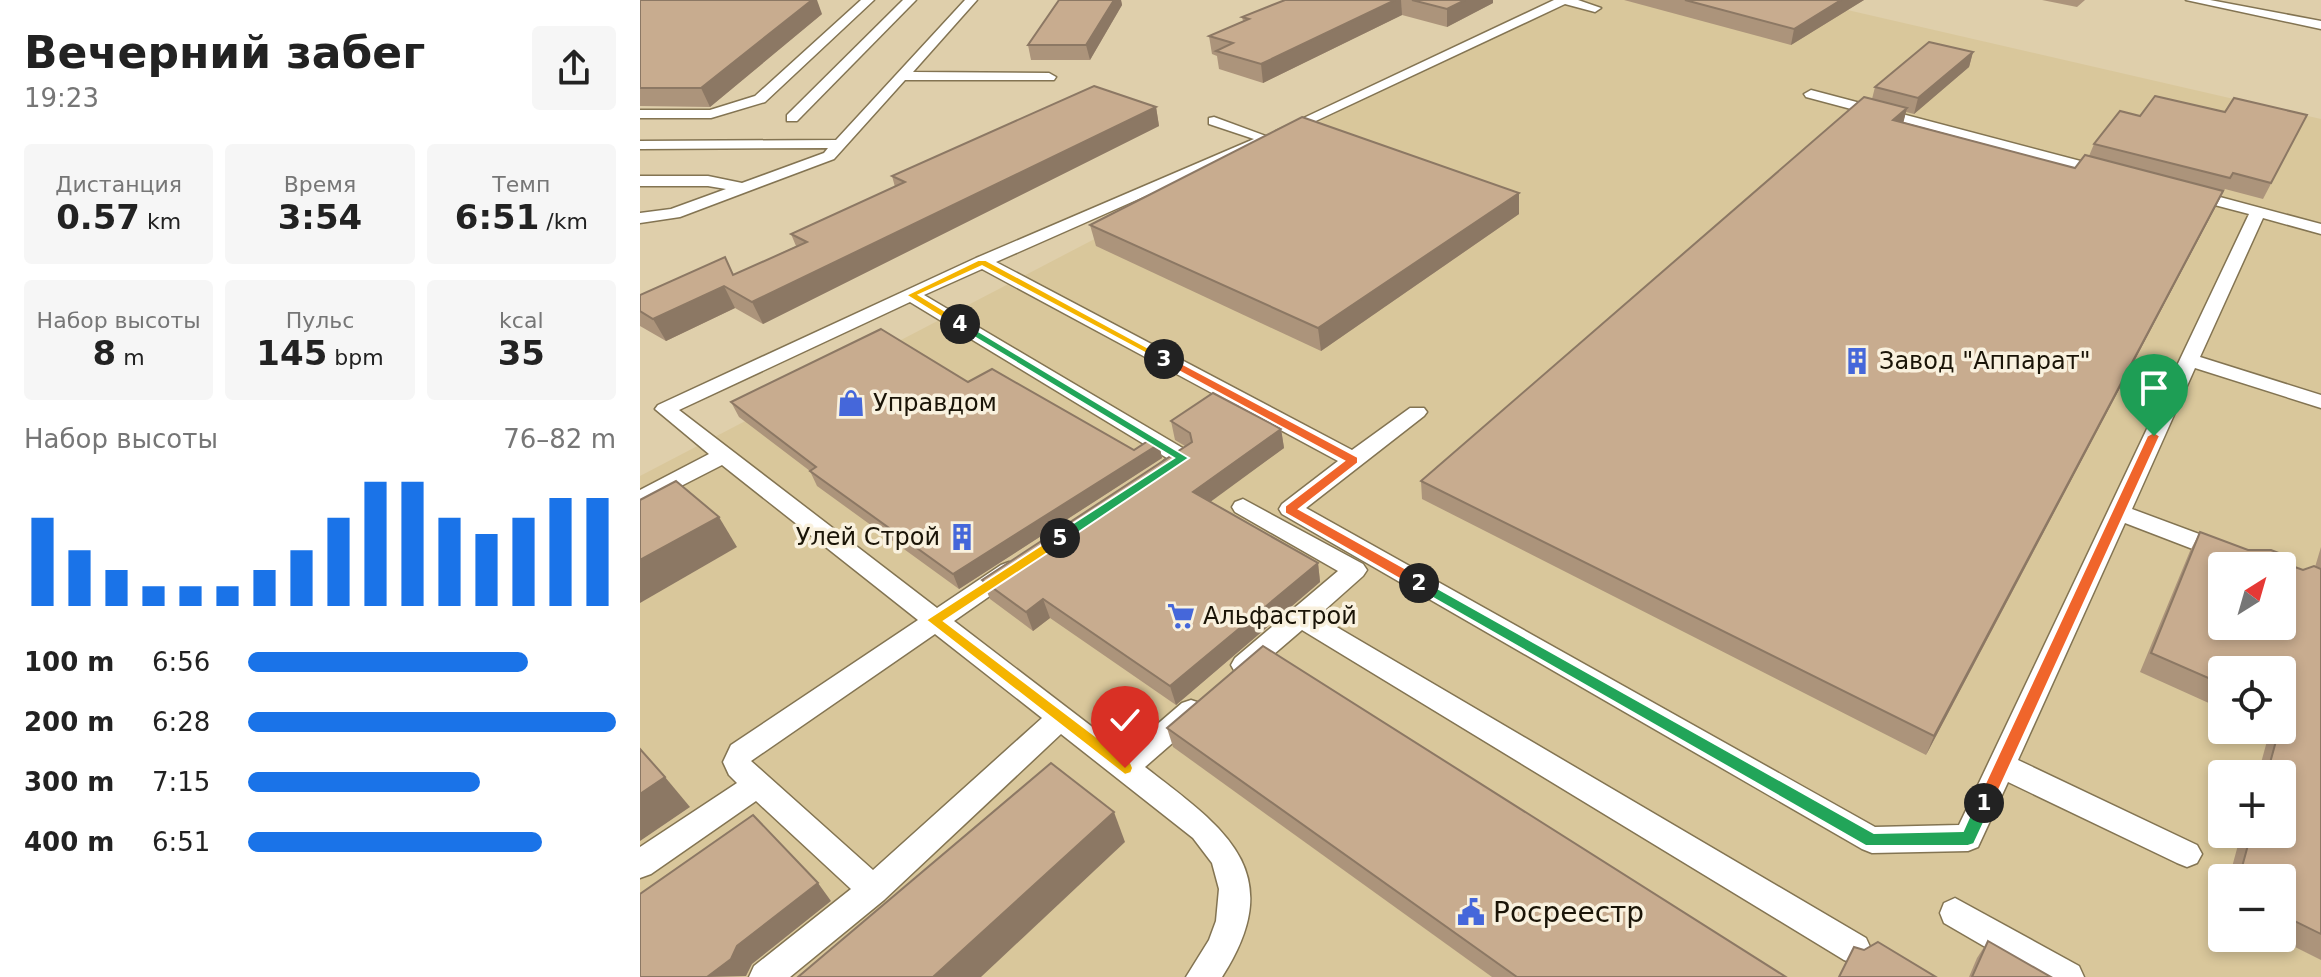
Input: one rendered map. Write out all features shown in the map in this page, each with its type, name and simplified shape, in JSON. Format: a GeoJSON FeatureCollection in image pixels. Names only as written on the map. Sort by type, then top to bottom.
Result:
{"type":"FeatureCollection","features":[{"type":"Feature","properties":{"kind":"lane"},"geometry":{"type":"LineString","coordinates":[[640,114],[711,114],[760,99],[868,0]]}},
{"type":"Feature","properties":{"kind":"lane"},"geometry":{"type":"LineString","coordinates":[[792,118],[910,0]]}},
{"type":"Feature","properties":{"kind":"lane"},"geometry":{"type":"LineString","coordinates":[[640,218],[674,214],[829,156],[971,0]]}},
{"type":"Feature","properties":{"kind":"lane"},"geometry":{"type":"LineString","coordinates":[[1202,977],[1211,967],[1229,930],[1234,910],[1231,870],[1224,855],[1203,829],[665,409],[982,262],[1267,139],[1564,0],[1595,8]]}},
{"type":"Feature","properties":{"kind":"lane"},"geometry":{"type":"LineString","coordinates":[[2192,0],[2321,25]]}},
{"type":"Feature","properties":{"kind":"lane"},"geometry":{"type":"LineString","coordinates":[[901,76],[1049,77]]}},
{"type":"Feature","properties":{"kind":"lane"},"geometry":{"type":"LineString","coordinates":[[1811,94],[2134,179]]}},
{"type":"Feature","properties":{"kind":"lane"},"geometry":{"type":"LineString","coordinates":[[1214,121],[1267,139]]}},
{"type":"Feature","properties":{"kind":"lane"},"geometry":{"type":"LineString","coordinates":[[640,145],[840,144]]}},
{"type":"Feature","properties":{"kind":"lane"},"geometry":{"type":"LineString","coordinates":[[640,181],[708,181],[742,188]]}},
{"type":"Feature","properties":{"kind":"lane"},"geometry":{"type":"LineString","coordinates":[[2165,187],[2321,229]]}},
{"type":"Feature","properties":{"kind":"lane"},"geometry":{"type":"LineString","coordinates":[[1417,412],[1290,509],[1872,840],[1968,838],[2258,212]]}},
{"type":"Feature","properties":{"kind":"lane"},"geometry":{"type":"LineString","coordinates":[[982,262],[1353,460]]}},
{"type":"Feature","properties":{"kind":"lane"},"geometry":{"type":"LineString","coordinates":[[911,295],[1183,458],[1157,475]]}},
{"type":"Feature","properties":{"kind":"lane"},"geometry":{"type":"LineString","coordinates":[[2189,360],[2321,402]]}},
{"type":"Feature","properties":{"kind":"lane"},"geometry":{"type":"LineString","coordinates":[[640,499],[724,455]]}},
{"type":"Feature","properties":{"kind":"lane"},"geometry":{"type":"LineString","coordinates":[[1230,677],[1355,570],[1243,507]]}},
{"type":"Feature","properties":{"kind":"lane"},"geometry":{"type":"LineString","coordinates":[[2118,512],[2224,552]]}},
{"type":"Feature","properties":{"kind":"lane"},"geometry":{"type":"LineString","coordinates":[[873,890],[737,762],[748,747],[1025,560]]}},
{"type":"Feature","properties":{"kind":"lane"},"geometry":{"type":"LineString","coordinates":[[1300,617],[1855,949]]}},
{"type":"Feature","properties":{"kind":"lane"},"geometry":{"type":"LineString","coordinates":[[1125,768],[1207,697]]}},
{"type":"Feature","properties":{"kind":"lane"},"geometry":{"type":"LineString","coordinates":[[765,977],[873,890],[1060,718]]}},
{"type":"Feature","properties":{"kind":"lane"},"geometry":{"type":"LineString","coordinates":[[2001,765],[2187,854]]}},
{"type":"Feature","properties":{"kind":"lane"},"geometry":{"type":"LineString","coordinates":[[640,864],[758,784]]}},
{"type":"Feature","properties":{"kind":"lane"},"geometry":{"type":"LineString","coordinates":[[1955,913],[2068,977]]}},
{"type":"Feature","properties":{"kind":"shaded area"},"geometry":{"type":"Polygon","coordinates":[[[1553,0],[1804,0],[2321,119],[2321,977],[640,977],[640,476],[1553,0]]]}},
{"type":"Feature","properties":{"kind":"building"},"geometry":{"type":"Polygon","coordinates":[[[640,0],[812,0],[701,88],[640,88],[640,0]]]}},
{"type":"Feature","properties":{"kind":"building"},"geometry":{"type":"Polygon","coordinates":[[[1059,0],[1114,0],[1086,45],[1028,45],[1059,0]]]}},
{"type":"Feature","properties":{"kind":"building"},"geometry":{"type":"Polygon","coordinates":[[[1285,0],[1395,0],[1261,64],[1216,51],[1233,43],[1209,36],[1249,19],[1242,17],[1285,0]]]}},
{"type":"Feature","properties":{"kind":"building"},"geometry":{"type":"Polygon","coordinates":[[[1412,0],[1465,0],[1447,9],[1412,0]]]}},
{"type":"Feature","properties":{"kind":"building"},"geometry":{"type":"Polygon","coordinates":[[[1685,0],[1841,0],[1794,29],[1685,0]]]}},
{"type":"Feature","properties":{"kind":"building"},"geometry":{"type":"Polygon","coordinates":[[[1929,42],[1973,52],[1918,98],[1875,87],[1929,42]]]}},
{"type":"Feature","properties":{"kind":"building"},"geometry":{"type":"Polygon","coordinates":[[[1094,86],[1156,107],[752,302],[724,286],[653,319],[640,311],[640,295],[725,257],[733,275],[807,242],[791,234],[905,182],[892,176],[1094,86]]]}},
{"type":"Feature","properties":{"kind":"building"},"geometry":{"type":"Polygon","coordinates":[[[2155,96],[2225,112],[2234,98],[2307,115],[2271,183],[2233,173],[2230,178],[2094,144],[2120,111],[2140,116],[2155,96]]]}},
{"type":"Feature","properties":{"kind":"building","name":"Завод \"Аппарат\""},"geometry":{"type":"Polygon","coordinates":[[[1864,97],[1907,108],[1893,120],[2075,168],[2085,155],[2223,191],[1934,736],[1421,481],[1864,97]]]}},
{"type":"Feature","properties":{"kind":"building"},"geometry":{"type":"Polygon","coordinates":[[[1302,117],[1519,193],[1318,328],[1090,225],[1302,117]]]}},
{"type":"Feature","properties":{"kind":"building"},"geometry":{"type":"Polygon","coordinates":[[[881,329],[968,382],[992,369],[1134,450],[1151,439],[1159,444],[953,574],[810,471],[816,467],[731,402],[881,329]]]}},
{"type":"Feature","properties":{"kind":"building"},"geometry":{"type":"Polygon","coordinates":[[[1213,393],[1281,429],[1193,492],[1318,563],[1170,686],[1043,599],[1026,612],[982,580],[1192,442],[1190,433],[1171,421],[1213,393]]]}},
{"type":"Feature","properties":{"kind":"building"},"geometry":{"type":"Polygon","coordinates":[[[676,481],[719,517],[640,560],[640,500],[676,481]]]}},
{"type":"Feature","properties":{"kind":"building"},"geometry":{"type":"Polygon","coordinates":[[[2200,532],[2248,550],[2276,552],[2208,552],[2208,640],[2296,640],[2296,567],[2303,570],[2314,566],[2321,569],[2321,934],[2296,922],[2296,864],[2243,864],[2247,848],[2296,848],[2296,760],[2271,760],[2275,744],[2296,744],[2296,656],[2208,656],[2208,678],[2151,653],[2200,532]]]}},
{"type":"Feature","properties":{"kind":"building"},"geometry":{"type":"Polygon","coordinates":[[[1263,646],[1786,977],[1517,977],[1167,728],[1263,646]]]}},
{"type":"Feature","properties":{"kind":"building"},"geometry":{"type":"Polygon","coordinates":[[[640,749],[665,777],[640,794],[640,749]]]}},
{"type":"Feature","properties":{"kind":"building"},"geometry":{"type":"Polygon","coordinates":[[[1051,763],[1114,812],[933,977],[798,977],[1051,763]]]}},
{"type":"Feature","properties":{"kind":"building"},"geometry":{"type":"Polygon","coordinates":[[[753,815],[818,883],[737,946],[731,959],[707,977],[640,977],[640,894],[753,815]]]}},
{"type":"Feature","properties":{"kind":"building"},"geometry":{"type":"Polygon","coordinates":[[[1988,941],[2051,977],[1972,977],[1988,941]]]}},
{"type":"Feature","properties":{"kind":"building"},"geometry":{"type":"Polygon","coordinates":[[[1878,942],[1936,977],[1839,977],[1854,947],[1864,950],[1878,942]]]}},
{"type":"Feature","properties":{"kind":"place","name":"Завод \"Аппарат\""},"geometry":{"type":"Point","coordinates":[1857,361]}},
{"type":"Feature","properties":{"kind":"place","name":"Управдом"},"geometry":{"type":"Point","coordinates":[851,403]}},
{"type":"Feature","properties":{"kind":"place","name":"Улей Строй"},"geometry":{"type":"Point","coordinates":[962,537]}},
{"type":"Feature","properties":{"kind":"place","name":"Альфастрой"},"geometry":{"type":"Point","coordinates":[1181,616]}},
{"type":"Feature","properties":{"kind":"place","name":"Росреестр"},"geometry":{"type":"Point","coordinates":[1471,912]}},
{"type":"Feature","properties":{"kind":"route"},"geometry":{"type":"LineString","coordinates":[[1125,768],[934,620],[1183,458],[911,295],[982,262],[1353,460],[1290,509],[1872,840],[1968,838],[2154,436]]}}]}
